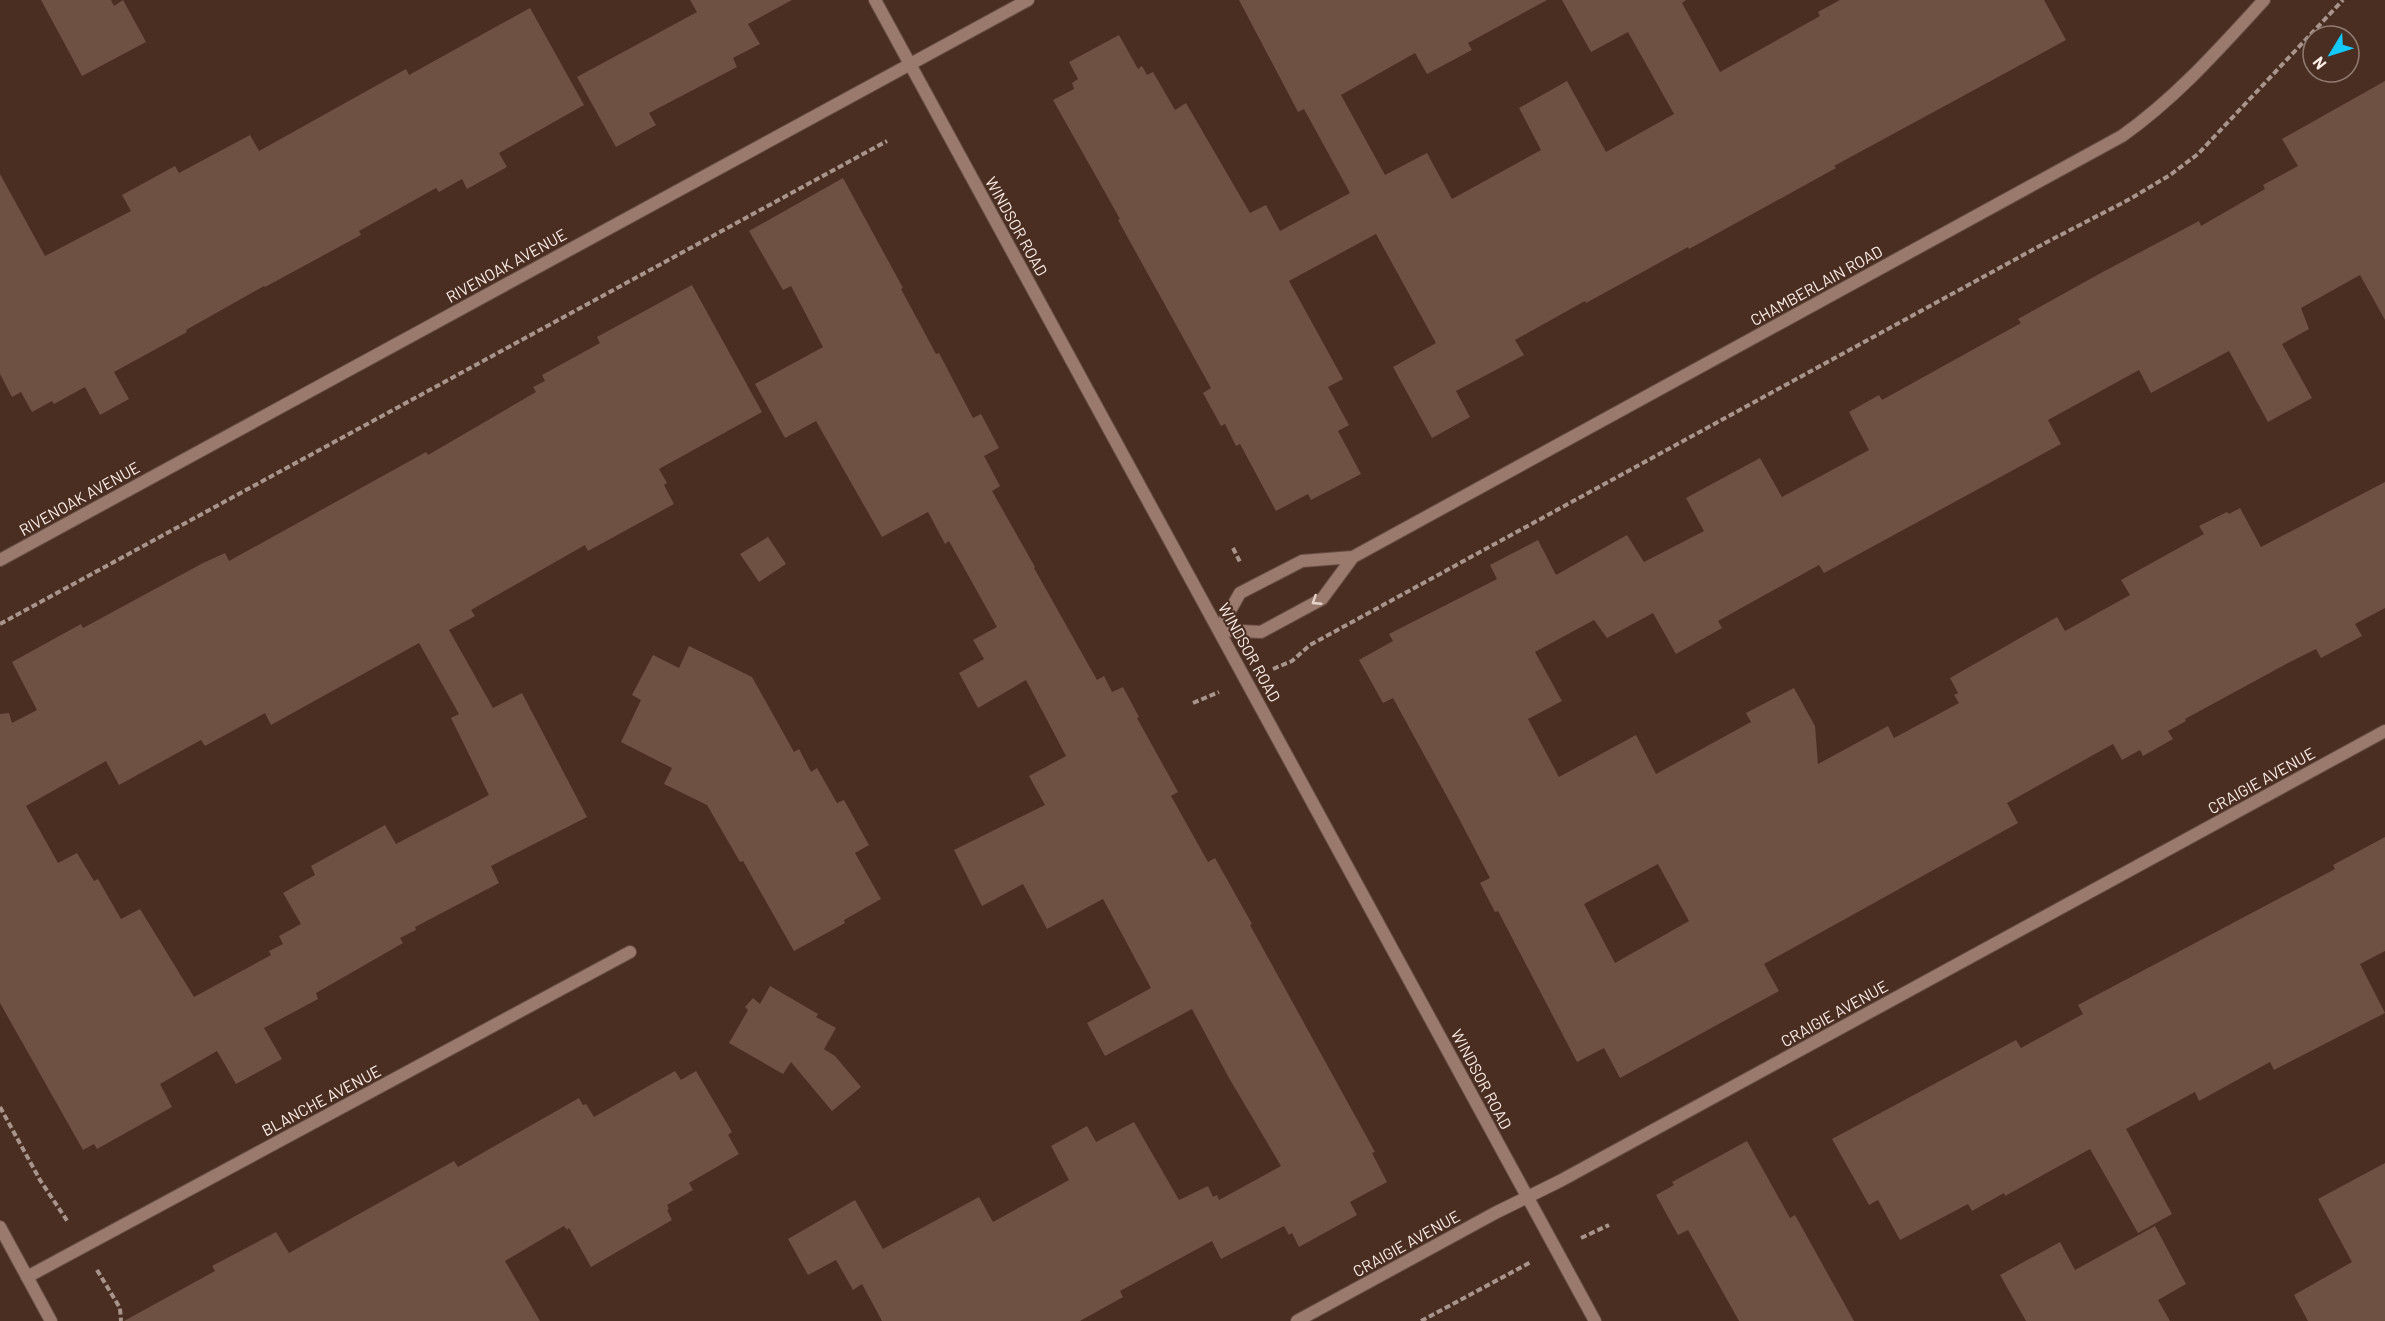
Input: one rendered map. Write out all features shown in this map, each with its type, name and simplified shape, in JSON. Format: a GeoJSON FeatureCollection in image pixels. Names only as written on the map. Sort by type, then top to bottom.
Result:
{"type":"FeatureCollection","features":[{"type":"Feature","properties":{"kind":"street","name":"WINDSOR ROAD"},"geometry":{"type":"LineString","coordinates":[[875,0],[1595,1321]]}},
{"type":"Feature","properties":{"kind":"street","name":"RIVENOAK AVENUE"},"geometry":{"type":"LineString","coordinates":[[0,560],[1028,0]]}},
{"type":"Feature","properties":{"kind":"street","name":"CHAMBERLAIN ROAD"},"geometry":{"type":"LineString","coordinates":[[1353,557],[1322,599],[1261,632],[1220,630],[1240,593],[1302,561],[1353,557],[2122,136],[2151,116],[2177,92],[2264,0]]}},
{"type":"Feature","properties":{"kind":"street","name":"CRAIGIE AVENUE"},"geometry":{"type":"LineString","coordinates":[[1297,1321],[1569,1176],[2385,731]]}},
{"type":"Feature","properties":{"kind":"street","name":"BLANCHE AVENUE"},"geometry":{"type":"LineString","coordinates":[[27,1276],[630,952]]}},
{"type":"Feature","properties":{"kind":"street"},"geometry":{"type":"LineString","coordinates":[[0,1227],[51,1321]]}},
{"type":"Feature","properties":{"kind":"path"},"geometry":{"type":"LineString","coordinates":[[1193,703],[1292,661],[1310,645],[2047,242],[2130,199],[2170,175],[2198,154],[2343,0]]}},
{"type":"Feature","properties":{"kind":"path"},"geometry":{"type":"LineString","coordinates":[[0,624],[887,141]]}},
{"type":"Feature","properties":{"kind":"path"},"geometry":{"type":"LineString","coordinates":[[0,1107],[40,1180],[120,1308],[121,1321]]}},
{"type":"Feature","properties":{"kind":"path"},"geometry":{"type":"LineString","coordinates":[[1421,1321],[1556,1250],[1609,1225]]}},
{"type":"Feature","properties":{"kind":"building"},"geometry":{"type":"Polygon","coordinates":[[[41,0],[111,0],[114,6],[123,0],[146,42],[82,76],[41,0]]]}},
{"type":"Feature","properties":{"kind":"building"},"geometry":{"type":"Polygon","coordinates":[[[690,0],[792,0],[748,24],[760,44],[733,58],[737,67],[649,113],[656,125],[616,147],[577,77],[697,12],[690,0]]]}},
{"type":"Feature","properties":{"kind":"building"},"geometry":{"type":"Polygon","coordinates":[[[1239,0],[1547,0],[1468,43],[1472,50],[1427,74],[1415,53],[1341,95],[1385,175],[1427,153],[1452,199],[1541,150],[1519,108],[1567,81],[1606,152],[1674,114],[1628,32],[1591,52],[1562,0],[1686,0],[1682,3],[1720,72],[1820,16],[1818,12],[1840,0],[2044,0],[2066,40],[1834,166],[1836,168],[1689,249],[1688,247],[1515,340],[1524,355],[1456,391],[1470,417],[1432,438],[1393,367],[1436,343],[1376,234],[1289,281],[1343,379],[1328,387],[1349,425],[1338,431],[1361,474],[1311,500],[1308,494],[1276,511],[1240,444],[1236,446],[1225,424],[1221,426],[1203,393],[1211,388],[1053,100],[1074,89],[1072,83],[1078,79],[1069,62],[1119,35],[1138,69],[1142,66],[1147,75],[1153,72],[1175,110],[1186,103],[1250,213],[1266,205],[1280,231],[1350,193],[1304,109],[1298,112],[1239,0]]]}},
{"type":"Feature","properties":{"kind":"building"},"geometry":{"type":"Polygon","coordinates":[[[530,8],[584,105],[499,153],[507,167],[467,189],[462,179],[439,192],[436,188],[359,231],[361,235],[264,286],[114,372],[129,399],[100,415],[85,387],[54,404],[52,401],[32,412],[21,392],[12,397],[0,374],[0,174],[45,256],[131,211],[122,195],[175,166],[179,173],[250,135],[259,151],[406,69],[409,75],[530,8]]]}},
{"type":"Feature","properties":{"kind":"building"},"geometry":{"type":"Polygon","coordinates":[[[2385,81],[2385,320],[2360,275],[2301,308],[2309,329],[2282,344],[2312,398],[2268,422],[2229,351],[2151,393],[2139,370],[2048,420],[2061,444],[1824,573],[1819,565],[1718,621],[1722,628],[1676,654],[1653,613],[1607,638],[1594,620],[1535,652],[1562,701],[1528,719],[1559,777],[1636,735],[1656,774],[1751,722],[1746,713],[1794,688],[1815,726],[1818,764],[1888,726],[1894,738],[1959,703],[1954,695],[1958,693],[1950,678],[2057,617],[2065,631],[2130,595],[2121,580],[2204,534],[2199,526],[2227,512],[2229,514],[2240,508],[2261,547],[2385,482],[2385,608],[2355,624],[2362,636],[2321,658],[2316,649],[2185,719],[2186,721],[2168,731],[2173,739],[2143,756],[2140,750],[2122,760],[2113,744],[2007,803],[2018,823],[1764,964],[1779,991],[1620,1078],[1604,1048],[1577,1062],[1498,911],[1495,912],[1480,883],[1490,878],[1456,813],[1393,698],[1383,703],[1359,660],[1393,641],[1389,634],[1497,579],[1490,565],[1538,540],[1556,575],[1627,535],[1644,562],[1704,531],[1686,498],[1760,458],[1782,497],[1869,450],[1849,412],[1879,395],[1882,400],[2021,323],[2018,319],[2099,274],[2199,221],[2201,226],[2265,189],[2263,185],[2298,166],[2282,139],[2385,81]],[[1658,864],[1584,904],[1615,963],[1689,921],[1658,864]]]}},
{"type":"Feature","properties":{"kind":"building"},"geometry":{"type":"Polygon","coordinates":[[[843,178],[936,354],[939,353],[973,418],[981,414],[999,448],[984,456],[1000,486],[992,491],[1097,680],[1104,676],[1112,692],[1123,687],[1139,717],[1137,718],[1178,792],[1171,796],[1208,862],[1215,858],[1252,924],[1250,925],[1375,1152],[1372,1153],[1387,1182],[1350,1202],[1357,1215],[1299,1247],[1292,1233],[1289,1235],[1284,1226],[1221,1259],[1212,1241],[1120,1291],[1123,1297],[1080,1321],[882,1321],[862,1284],[853,1290],[836,1260],[808,1275],[788,1239],[855,1200],[883,1249],[979,1197],[993,1222],[1069,1180],[1051,1146],[1087,1126],[1096,1142],[1134,1122],[1179,1200],[1208,1186],[1213,1197],[1217,1195],[1219,1200],[1281,1166],[1229,1078],[1192,1009],[1105,1056],[1087,1023],[1151,988],[1103,899],[1047,929],[1023,884],[982,906],[954,850],[1045,805],[1029,776],[1066,756],[1026,680],[978,708],[959,673],[984,659],[973,640],[997,627],[949,541],[945,544],[928,512],[882,537],[816,421],[785,438],[755,384],[823,347],[791,286],[783,290],[749,231],[843,178]]]}},
{"type":"Feature","properties":{"kind":"building"},"geometry":{"type":"Polygon","coordinates":[[[692,285],[762,412],[659,469],[667,483],[664,485],[674,504],[588,551],[585,545],[471,610],[475,616],[449,630],[493,708],[522,693],[587,817],[491,866],[499,883],[415,927],[416,930],[400,938],[403,943],[316,993],[318,999],[264,1028],[282,1059],[236,1084],[217,1051],[160,1084],[172,1107],[97,1149],[94,1144],[83,1150],[0,1003],[0,714],[9,713],[12,723],[37,710],[12,662],[81,624],[83,628],[203,563],[225,553],[229,561],[426,452],[428,455],[536,392],[533,387],[545,381],[542,375],[600,343],[597,337],[692,285]],[[419,643],[271,725],[265,713],[205,746],[201,740],[119,785],[106,761],[26,806],[58,863],[77,853],[94,881],[98,879],[121,919],[140,909],[194,997],[271,955],[269,951],[283,944],[279,936],[301,924],[283,893],[315,875],[311,866],[385,825],[396,844],[489,795],[451,718],[459,714],[419,643]]]}},
{"type":"Feature","properties":{"kind":"building"},"geometry":{"type":"Polygon","coordinates":[[[768,537],[786,564],[759,582],[740,554],[768,537]]]}},
{"type":"Feature","properties":{"kind":"building"},"geometry":{"type":"Polygon","coordinates":[[[689,646],[752,677],[794,752],[799,749],[811,772],[817,768],[837,803],[844,800],[869,845],[855,853],[881,899],[844,920],[845,923],[794,951],[743,861],[740,862],[707,805],[664,784],[672,768],[621,742],[641,700],[632,695],[653,655],[679,668],[689,646]]]}},
{"type":"Feature","properties":{"kind":"building"},"geometry":{"type":"Polygon","coordinates":[[[2385,837],[2385,951],[2360,964],[2385,1013],[2274,1070],[2270,1062],[2199,1101],[2195,1092],[2126,1129],[2172,1214],[2138,1233],[2090,1149],[2005,1196],[2004,1193],[1972,1211],[1968,1204],[1900,1240],[1878,1200],[1869,1205],[1832,1139],[2016,1040],[2021,1048],[2083,1014],[2078,1005],[2335,869],[2333,865],[2385,837]]]}},
{"type":"Feature","properties":{"kind":"building"},"geometry":{"type":"Polygon","coordinates":[[[770,986],[818,1014],[816,1017],[836,1028],[824,1049],[835,1056],[861,1087],[832,1111],[791,1062],[783,1074],[729,1043],[748,1010],[745,1007],[753,998],[760,1004],[770,986]]]}},
{"type":"Feature","properties":{"kind":"building"},"geometry":{"type":"Polygon","coordinates":[[[675,1071],[681,1080],[696,1071],[732,1132],[728,1135],[739,1154],[689,1183],[693,1190],[667,1205],[672,1220],[591,1267],[569,1228],[567,1230],[564,1226],[505,1261],[540,1321],[124,1321],[215,1271],[212,1266],[276,1232],[289,1253],[454,1161],[458,1167],[579,1098],[594,1117],[675,1071]]]}},
{"type":"Feature","properties":{"kind":"building"},"geometry":{"type":"Polygon","coordinates":[[[1747,1141],[1790,1218],[1795,1215],[1854,1321],[1739,1321],[1688,1230],[1678,1235],[1656,1195],[1674,1185],[1672,1182],[1747,1141]]]}},
{"type":"Feature","properties":{"kind":"building"},"geometry":{"type":"Polygon","coordinates":[[[2385,1163],[2385,1321],[2308,1321],[2294,1295],[2352,1262],[2318,1199],[2385,1163]]]}},
{"type":"Feature","properties":{"kind":"building"},"geometry":{"type":"Polygon","coordinates":[[[2155,1226],[2186,1284],[2158,1300],[2170,1321],[2026,1321],[2000,1275],[2060,1242],[2075,1270],[2155,1226]]]}}]}
